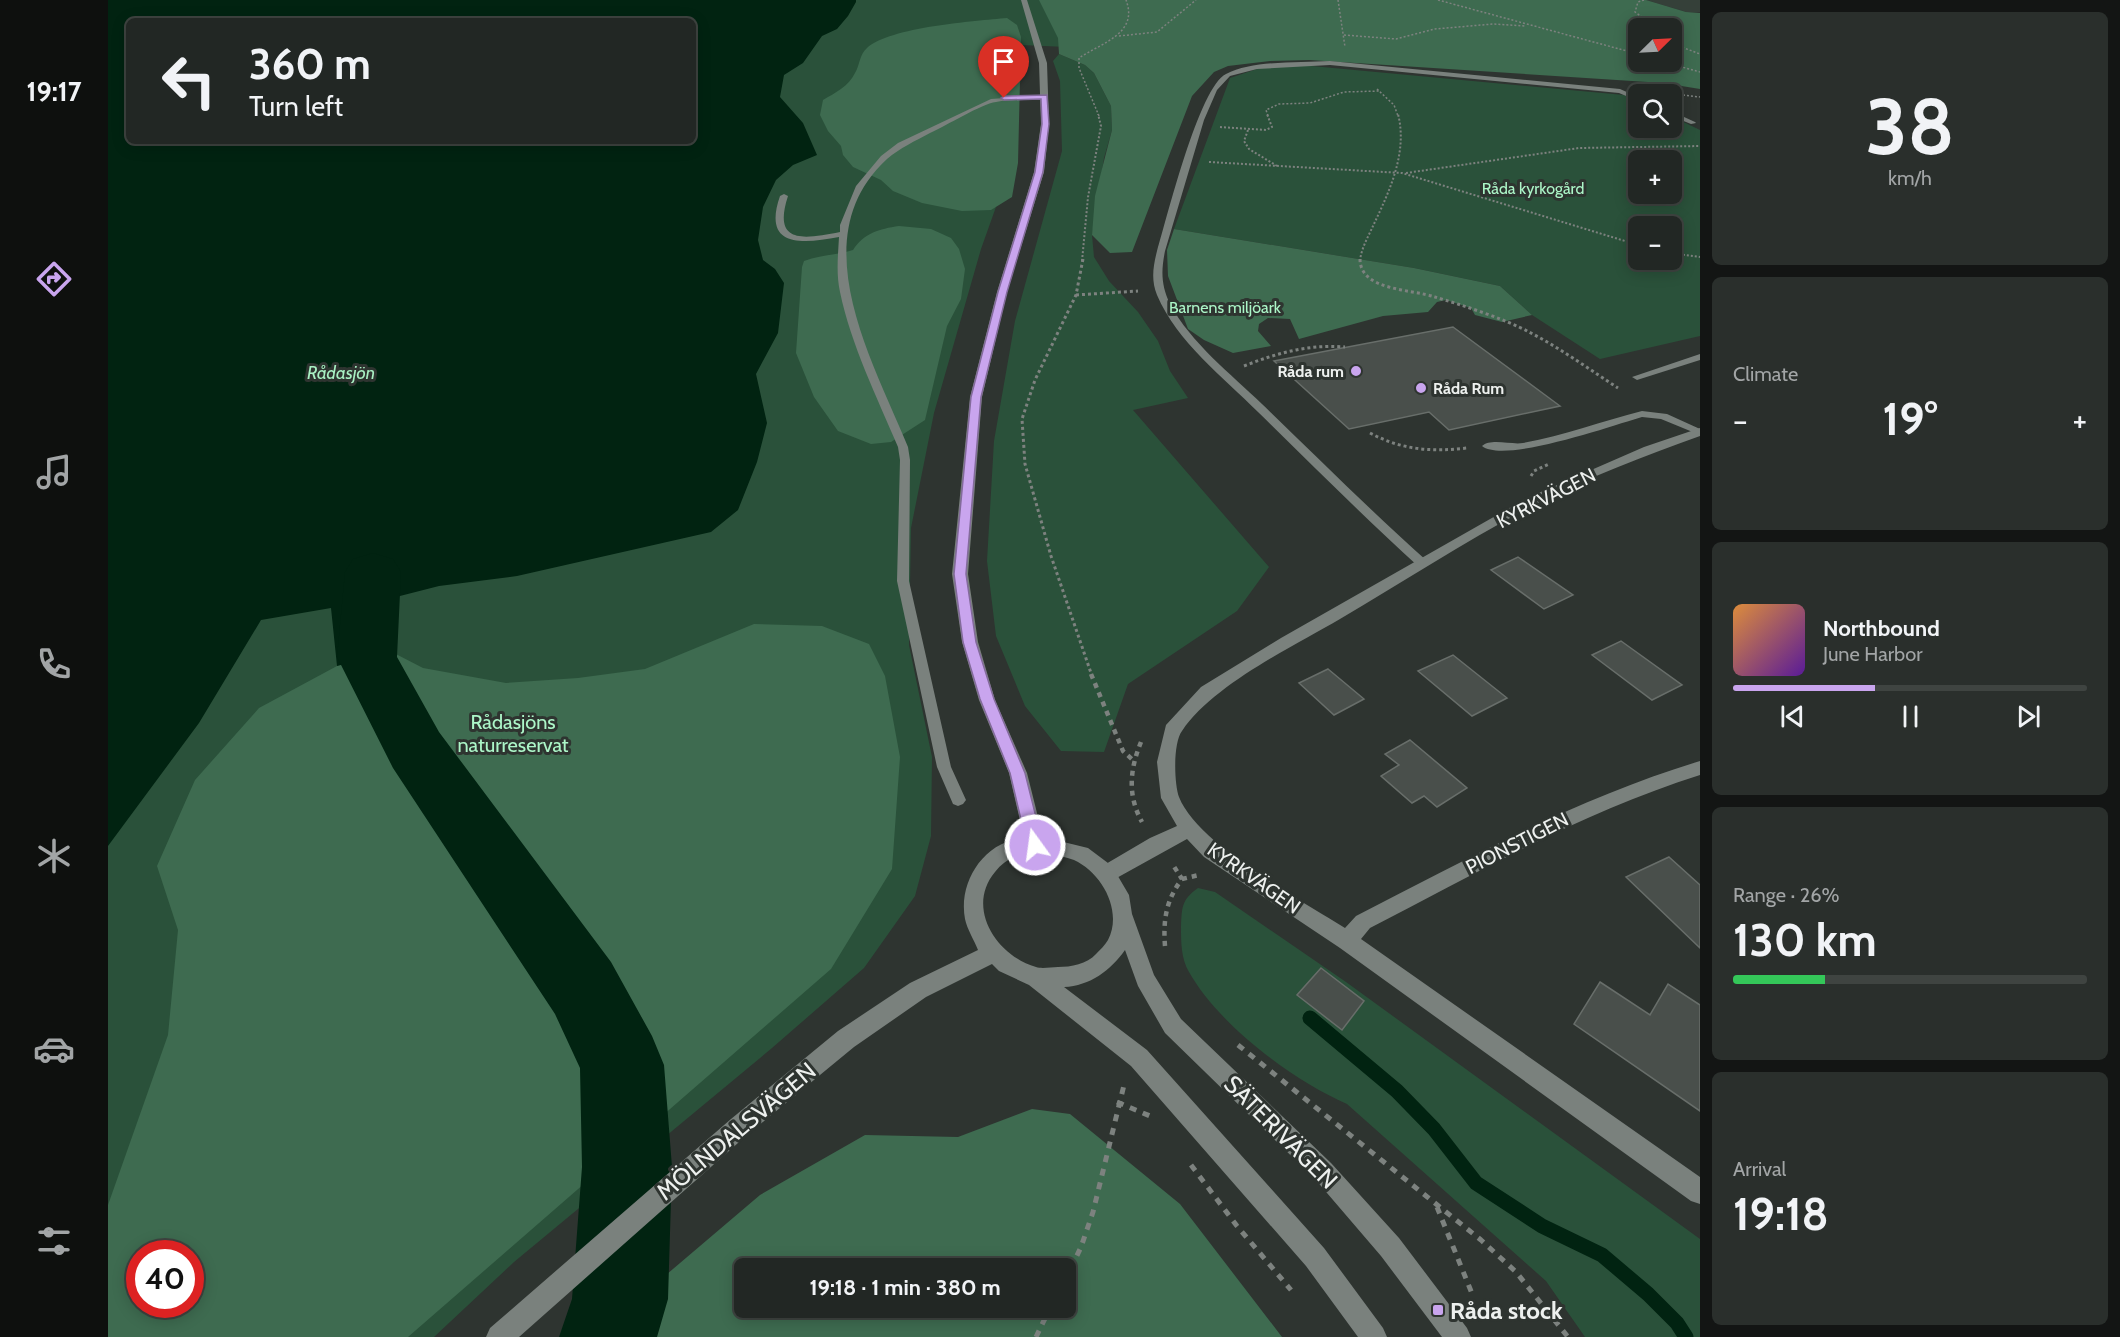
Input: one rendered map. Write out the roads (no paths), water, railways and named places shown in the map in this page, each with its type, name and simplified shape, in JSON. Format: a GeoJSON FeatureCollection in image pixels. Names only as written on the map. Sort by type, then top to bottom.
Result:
{"type":"FeatureCollection","features":[{"type":"Feature","properties":{"kind":"street"},"geometry":{"type":"LineString","coordinates":[[1024,0],[1043,63],[1045,124],[1039,172],[1002,292],[976,397],[960,574],[970,642],[987,699],[1018,773],[1035,845]]}},
{"type":"Feature","properties":{"kind":"street","name":"KYRKVÄGEN"},"geometry":{"type":"LineString","coordinates":[[1700,432],[1639,454],[1532,501],[1287,642],[1207,691],[1172,730],[1166,762],[1170,798],[1190,829],[1210,851],[1347,941],[1700,1192]]}},
{"type":"Feature","properties":{"kind":"street","name":"PIONSTIGEN"},"geometry":{"type":"LineString","coordinates":[[1347,941],[1363,922],[1581,811],[1660,780],[1700,768]]}},
{"type":"Feature","properties":{"kind":"street"},"geometry":{"type":"LineString","coordinates":[[1107,874],[1157,844],[1190,829]]}},
{"type":"Feature","properties":{"kind":"street"},"geometry":{"type":"LineString","coordinates":[[1036,978],[1063,980],[1088,973],[1099,967],[1108,959],[1120,939],[1124,917],[1119,894],[1107,874],[1092,861],[1074,851],[1055,846],[1035,845],[1004,854],[988,866],[976,883],[972,903],[975,924],[992,953],[1013,968],[1036,978],[1139,1058],[1308,1249],[1374,1337]]}},
{"type":"Feature","properties":{"kind":"street","name":"SÄTERIVÄGEN"},"geometry":{"type":"LineString","coordinates":[[1124,917],[1145,979],[1173,1026],[1323,1171],[1390,1247],[1458,1337]]}},
{"type":"Feature","properties":{"kind":"street","name":"MÖLNDALSVÄGEN"},"geometry":{"type":"LineString","coordinates":[[499,1337],[739,1126],[846,1039],[918,990],[992,953]]}},
{"type":"Feature","properties":{"kind":"lane"},"geometry":{"type":"LineString","coordinates":[[1423,564],[1226,375],[1181,327],[1160,290],[1156,271],[1200,125],[1214,90],[1228,75],[1257,67],[1284,64],[1348,64],[1620,91],[1628,95]]}},
{"type":"Feature","properties":{"kind":"lane"},"geometry":{"type":"LineString","coordinates":[[958,800],[944,767],[906,602],[903,570],[905,490],[903,447],[857,334],[844,291],[844,225],[860,186],[884,158],[902,145],[993,99],[1044,97]]}},
{"type":"Feature","properties":{"kind":"lane"},"geometry":{"type":"LineString","coordinates":[[1682,118],[1693,123]]}},
{"type":"Feature","properties":{"kind":"lane"},"geometry":{"type":"LineString","coordinates":[[784,196],[777,217],[779,226],[787,234],[800,240],[843,234]]}},
{"type":"Feature","properties":{"kind":"lane"},"geometry":{"type":"LineString","coordinates":[[1637,377],[1700,357]]}},
{"type":"Feature","properties":{"kind":"lane"},"geometry":{"type":"LineString","coordinates":[[1486,446],[1519,447],[1631,416],[1653,414],[1700,432]]}},
{"type":"Feature","properties":{"kind":"water","name":"Rådasjön"},"geometry":{"type":"Polygon","coordinates":[[[108,0],[856,0],[848,16],[837,29],[822,36],[803,63],[784,75],[780,97],[803,123],[817,155],[793,165],[776,180],[763,207],[758,240],[763,260],[775,269],[784,283],[778,333],[756,374],[767,423],[757,462],[738,510],[711,532],[517,576],[439,586],[396,597],[390,651],[337,666],[331,608],[261,620],[199,723],[108,846],[108,0]]]}},
{"type":"Feature","properties":{"kind":"waterway"},"geometry":{"type":"LineString","coordinates":[[373,572],[367,657],[416,750],[583,988],[622,1065],[627,1167],[620,1299],[608,1337]]}},
{"type":"Feature","properties":{"kind":"waterway"},"geometry":{"type":"LineString","coordinates":[[1310,1018],[1397,1091],[1434,1129],[1476,1183],[1542,1226],[1602,1255],[1648,1294],[1677,1323],[1686,1337]]}},
{"type":"Feature","properties":{"kind":"place","name":"Råda rum"},"geometry":{"type":"Point","coordinates":[1356,371]}},
{"type":"Feature","properties":{"kind":"place","name":"Råda Rum"},"geometry":{"type":"Point","coordinates":[1421,388]}},
{"type":"Feature","properties":{"kind":"place","name":"Råda stock"},"geometry":{"type":"Point","coordinates":[1438,1310]}},
{"type":"Feature","properties":{"kind":"park label","name":"Råda kyrkogård"},"geometry":{"type":"Point","coordinates":[1533,188]}},
{"type":"Feature","properties":{"kind":"park label","name":"Barnens miljöark"},"geometry":{"type":"Point","coordinates":[1225,307]}},
{"type":"Feature","properties":{"kind":"park label","name":"Rådasjöns naturreservat"},"geometry":{"type":"Point","coordinates":[513,734]}}]}
